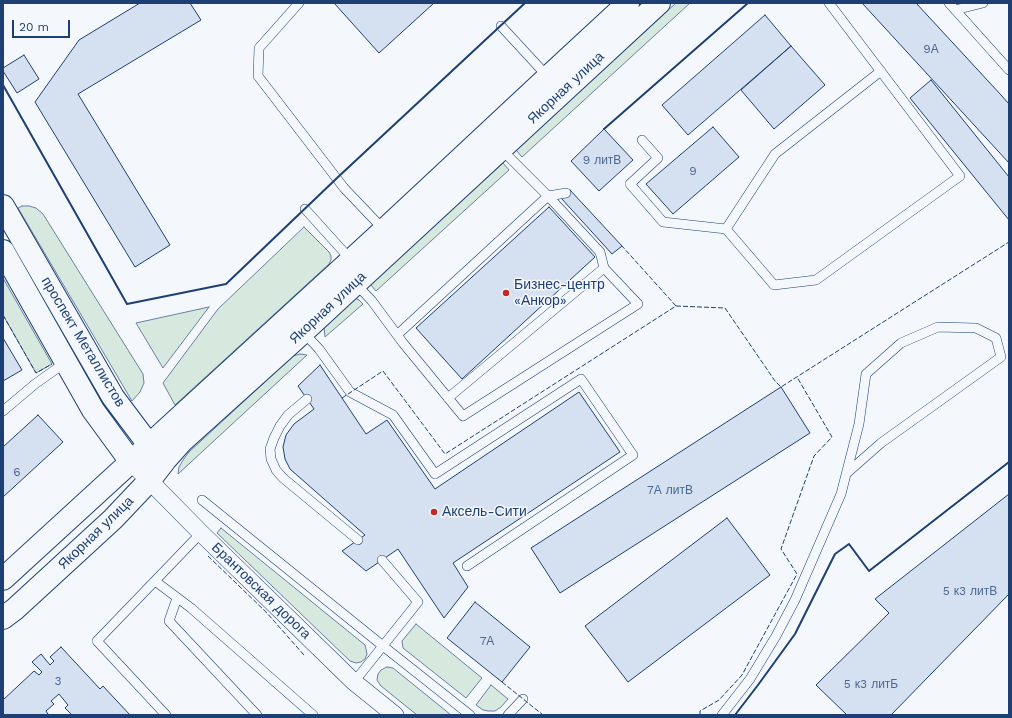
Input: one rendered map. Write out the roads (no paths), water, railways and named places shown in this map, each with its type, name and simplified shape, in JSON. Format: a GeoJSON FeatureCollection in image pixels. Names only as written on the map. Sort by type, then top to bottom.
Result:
{"type":"FeatureCollection","features":[{"type":"Feature","properties":{"kind":"street","name":"Якорная улица"},"geometry":{"type":"LineString","coordinates":[[3,579],[149,445],[353,272],[391,237],[548,77],[628,3]]}},
{"type":"Feature","properties":{"kind":"street","name":"Якорная улица"},"geometry":{"type":"LineString","coordinates":[[391,237],[501,148],[659,3]]}},
{"type":"Feature","properties":{"kind":"street","name":"проспект Металлистов"},"geometry":{"type":"LineString","coordinates":[[3,206],[113,397],[149,445]]}},
{"type":"Feature","properties":{"kind":"street","name":"проспект Металлистов"},"geometry":{"type":"LineString","coordinates":[[3,251],[93,410],[131,462]]}},
{"type":"Feature","properties":{"kind":"street","name":"Якорная улица"},"geometry":{"type":"LineString","coordinates":[[3,618],[15,609],[113,519],[149,481],[166,458],[182,441],[303,332],[353,272]]}},
{"type":"Feature","properties":{"kind":"street"},"geometry":{"type":"LineString","coordinates":[[149,445],[149,481]]}},
{"type":"Feature","properties":{"kind":"street","name":"Брантовская дорога"},"geometry":{"type":"LineString","coordinates":[[131,462],[201,533],[354,682],[391,714]]}},
{"type":"Feature","properties":{"kind":"lane"},"geometry":{"type":"LineString","coordinates":[[299,3],[260,48],[258,76],[344,188],[391,237]]}},
{"type":"Feature","properties":{"kind":"lane"},"geometry":{"type":"LineString","coordinates":[[642,140],[658,158],[630,184],[663,222],[726,229],[774,284],[816,280],[960,176],[829,3]]}},
{"type":"Feature","properties":{"kind":"lane"},"geometry":{"type":"LineString","coordinates":[[948,3],[1009,70]]}},
{"type":"Feature","properties":{"kind":"lane"},"geometry":{"type":"LineString","coordinates":[[955,10],[983,3]]}},
{"type":"Feature","properties":{"kind":"lane"},"geometry":{"type":"LineString","coordinates":[[501,26],[548,77]]}},
{"type":"Feature","properties":{"kind":"lane"},"geometry":{"type":"LineString","coordinates":[[726,229],[775,154],[881,71]]}},
{"type":"Feature","properties":{"kind":"lane"},"geometry":{"type":"LineString","coordinates":[[305,209],[353,272],[372,301],[397,334],[463,416],[638,304],[604,268],[600,252],[501,148]]}},
{"type":"Feature","properties":{"kind":"lane"},"geometry":{"type":"LineString","coordinates":[[397,334],[548,196],[566,194]]}},
{"type":"Feature","properties":{"kind":"lane"},"geometry":{"type":"LineString","coordinates":[[448,398],[604,268]]}},
{"type":"Feature","properties":{"kind":"lane"},"geometry":{"type":"LineString","coordinates":[[722,715],[750,679],[776,636],[795,600],[841,494],[859,424],[866,374],[901,343],[938,327],[976,328],[996,338],[1001,357],[881,443],[847,473]]}},
{"type":"Feature","properties":{"kind":"lane"},"geometry":{"type":"LineString","coordinates":[[303,332],[319,349],[350,392],[393,415],[435,474],[581,379],[633,455],[467,566]]}},
{"type":"Feature","properties":{"kind":"lane"},"geometry":{"type":"LineString","coordinates":[[3,410],[35,384],[66,362]]}},
{"type":"Feature","properties":{"kind":"lane"},"geometry":{"type":"LineString","coordinates":[[329,379],[337,373]]}},
{"type":"Feature","properties":{"kind":"lane"},"geometry":{"type":"LineString","coordinates":[[307,399],[288,415],[280,426],[270,449],[271,459],[276,470],[283,478],[358,540]]}},
{"type":"Feature","properties":{"kind":"lane"},"geometry":{"type":"LineString","coordinates":[[202,500],[470,715]]}},
{"type":"Feature","properties":{"kind":"lane"},"geometry":{"type":"LineString","coordinates":[[166,715],[98,641],[201,533]]}},
{"type":"Feature","properties":{"kind":"lane"},"geometry":{"type":"LineString","coordinates":[[354,682],[418,602],[382,560]]}},
{"type":"Feature","properties":{"kind":"lane"},"geometry":{"type":"LineString","coordinates":[[155,581],[191,608],[313,715]]}},
{"type":"Feature","properties":{"kind":"lane"},"geometry":{"type":"LineString","coordinates":[[177,598],[169,621],[257,715]]}},
{"type":"Feature","properties":{"kind":"lane"},"geometry":{"type":"LineString","coordinates":[[508,715],[523,699]]}},
{"type":"Feature","properties":{"kind":"place","name":"Бизнес-центр «Анкор»"},"geometry":{"type":"Point","coordinates":[506,293]}},
{"type":"Feature","properties":{"kind":"place","name":"Аксель-Сити"},"geometry":{"type":"Point","coordinates":[434,512]}}]}
